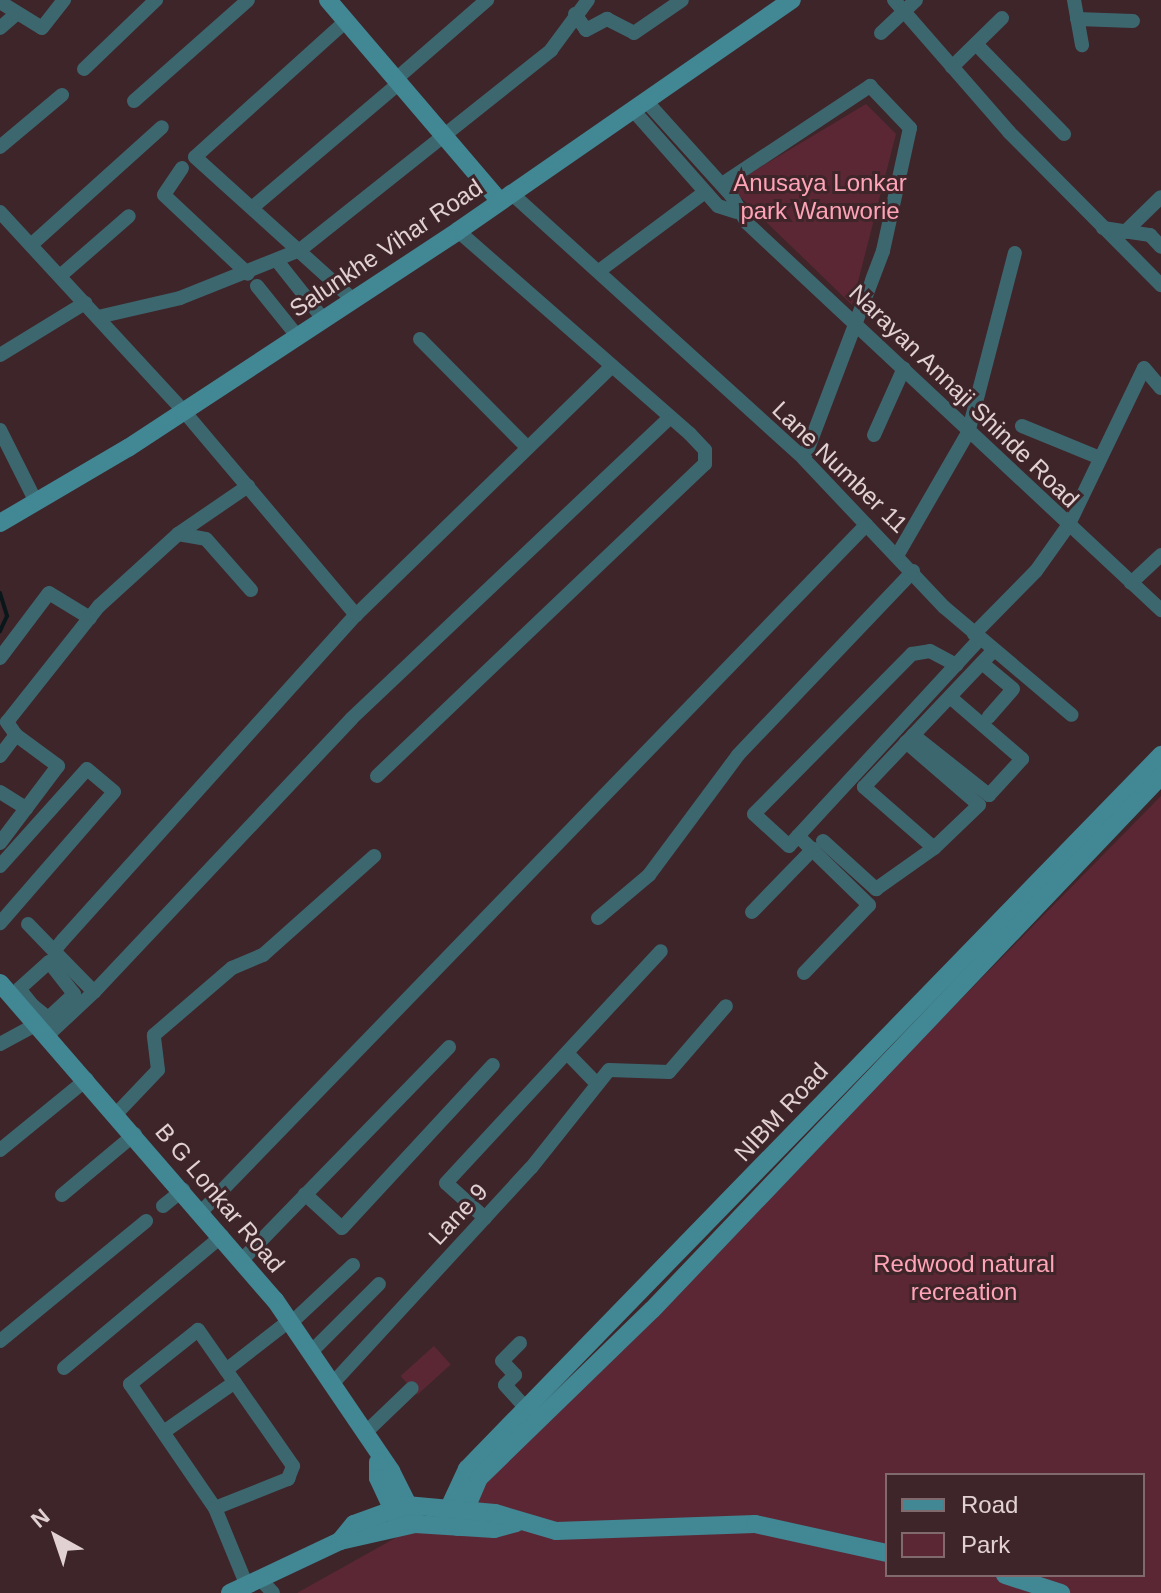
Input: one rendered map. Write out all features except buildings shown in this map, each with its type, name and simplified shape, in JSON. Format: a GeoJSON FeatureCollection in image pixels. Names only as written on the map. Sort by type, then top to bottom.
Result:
{"type":"FeatureCollection","features":[{"type":"Feature","properties":{"kind":"street"},"geometry":{"type":"LineString","coordinates":[[0,2],[42,28],[64,0]]}},
{"type":"Feature","properties":{"kind":"street"},"geometry":{"type":"LineString","coordinates":[[84,69],[156,0]]}},
{"type":"Feature","properties":{"kind":"street"},"geometry":{"type":"LineString","coordinates":[[134,101],[248,0]]}},
{"type":"Feature","properties":{"kind":"street"},"geometry":{"type":"LineString","coordinates":[[328,0],[443,135],[505,196]]}},
{"type":"Feature","properties":{"kind":"street"},"geometry":{"type":"LineString","coordinates":[[253,207],[487,0]]}},
{"type":"Feature","properties":{"kind":"street"},"geometry":{"type":"LineString","coordinates":[[98,317],[252,280],[300,250],[560,43],[575,14],[588,0]]}},
{"type":"Feature","properties":{"kind":"street"},"geometry":{"type":"LineString","coordinates":[[575,14],[586,30],[607,19],[634,33],[682,0]]}},
{"type":"Feature","properties":{"kind":"street","name":"Salunkhe Vihar Road"},"geometry":{"type":"LineString","coordinates":[[0,523],[324,320],[792,0]]}},
{"type":"Feature","properties":{"kind":"street"},"geometry":{"type":"LineString","coordinates":[[881,33],[899,6],[916,0]]}},
{"type":"Feature","properties":{"kind":"street"},"geometry":{"type":"LineString","coordinates":[[1074,0],[1082,45]]}},
{"type":"Feature","properties":{"kind":"street"},"geometry":{"type":"LineString","coordinates":[[899,6],[1102,228],[1161,285]]}},
{"type":"Feature","properties":{"kind":"street"},"geometry":{"type":"LineString","coordinates":[[0,28],[16,14]]}},
{"type":"Feature","properties":{"kind":"street"},"geometry":{"type":"LineString","coordinates":[[952,67],[1002,18]]}},
{"type":"Feature","properties":{"kind":"street"},"geometry":{"type":"LineString","coordinates":[[1077,19],[1133,21]]}},
{"type":"Feature","properties":{"kind":"street"},"geometry":{"type":"LineString","coordinates":[[346,21],[195,157],[353,300]]}},
{"type":"Feature","properties":{"kind":"street"},"geometry":{"type":"LineString","coordinates":[[976,44],[1064,134]]}},
{"type":"Feature","properties":{"kind":"street"},"geometry":{"type":"LineString","coordinates":[[722,184],[870,86],[906,122],[912,140],[858,322],[804,459]]}},
{"type":"Feature","properties":{"kind":"street"},"geometry":{"type":"LineString","coordinates":[[0,147],[62,95]]}},
{"type":"Feature","properties":{"kind":"street","name":"Narayan Annaji Shinde Road"},"geometry":{"type":"LineString","coordinates":[[640,105],[722,184],[736,212]]}},
{"type":"Feature","properties":{"kind":"street","name":"Narayan Annaji Shinde Road"},"geometry":{"type":"LineString","coordinates":[[640,105],[705,192],[736,212],[858,322],[968,433],[1161,610]]}},
{"type":"Feature","properties":{"kind":"street"},"geometry":{"type":"LineString","coordinates":[[31,245],[162,127]]}},
{"type":"Feature","properties":{"kind":"street"},"geometry":{"type":"LineString","coordinates":[[182,168],[164,195],[252,280],[298,337]]}},
{"type":"Feature","properties":{"kind":"street"},"geometry":{"type":"LineString","coordinates":[[599,271],[705,192]]}},
{"type":"Feature","properties":{"kind":"street","name":"Lane Number 11"},"geometry":{"type":"LineString","coordinates":[[505,196],[599,271],[804,459],[977,636],[1072,715]]}},
{"type":"Feature","properties":{"kind":"street"},"geometry":{"type":"LineString","coordinates":[[1125,232],[1161,197]]}},
{"type":"Feature","properties":{"kind":"street"},"geometry":{"type":"LineString","coordinates":[[0,212],[182,409],[356,615]]}},
{"type":"Feature","properties":{"kind":"street"},"geometry":{"type":"LineString","coordinates":[[60,276],[129,216]]}},
{"type":"Feature","properties":{"kind":"street"},"geometry":{"type":"LineString","coordinates":[[1102,228],[1150,235],[1161,247]]}},
{"type":"Feature","properties":{"kind":"street"},"geometry":{"type":"LineString","coordinates":[[377,776],[705,464],[705,450],[458,231]]}},
{"type":"Feature","properties":{"kind":"street"},"geometry":{"type":"LineString","coordinates":[[898,554],[968,433],[1015,253]]}},
{"type":"Feature","properties":{"kind":"street"},"geometry":{"type":"LineString","coordinates":[[278,262],[324,320]]}},
{"type":"Feature","properties":{"kind":"street"},"geometry":{"type":"LineString","coordinates":[[0,355],[85,303]]}},
{"type":"Feature","properties":{"kind":"street"},"geometry":{"type":"LineString","coordinates":[[420,339],[528,448]]}},
{"type":"Feature","properties":{"kind":"street"},"geometry":{"type":"LineString","coordinates":[[54,951],[356,615],[612,366]]}},
{"type":"Feature","properties":{"kind":"street"},"geometry":{"type":"LineString","coordinates":[[874,435],[904,368]]}},
{"type":"Feature","properties":{"kind":"street"},"geometry":{"type":"LineString","coordinates":[[956,665],[930,651],[912,654],[754,814],[789,846],[956,665],[977,636],[1036,571],[1068,526],[1144,368],[1161,388]]}},
{"type":"Feature","properties":{"kind":"street"},"geometry":{"type":"LineString","coordinates":[[0,1044],[36,1019],[94,992],[351,719],[670,417]]}},
{"type":"Feature","properties":{"kind":"street"},"geometry":{"type":"LineString","coordinates":[[1022,426],[1100,458]]}},
{"type":"Feature","properties":{"kind":"street"},"geometry":{"type":"LineString","coordinates":[[0,430],[35,500]]}},
{"type":"Feature","properties":{"kind":"street"},"geometry":{"type":"LineString","coordinates":[[0,843],[58,764],[16,735],[7,722],[90,618],[178,534],[248,486]]}},
{"type":"Feature","properties":{"kind":"street"},"geometry":{"type":"LineString","coordinates":[[202,1211],[866,525]]}},
{"type":"Feature","properties":{"kind":"street"},"geometry":{"type":"LineString","coordinates":[[178,534],[206,539],[251,590]]}},
{"type":"Feature","properties":{"kind":"street"},"geometry":{"type":"LineString","coordinates":[[1131,583],[1161,555]]}},
{"type":"Feature","properties":{"kind":"street"},"geometry":{"type":"LineString","coordinates":[[598,918],[649,875],[738,755],[913,571]]}},
{"type":"Feature","properties":{"kind":"street"},"geometry":{"type":"LineString","coordinates":[[0,658],[49,593],[90,618]]}},
{"type":"Feature","properties":{"kind":"street"},"geometry":{"type":"LineString","coordinates":[[934,848],[864,787],[994,650]]}},
{"type":"Feature","properties":{"kind":"street"},"geometry":{"type":"LineString","coordinates":[[982,663],[1013,689],[989,717]]}},
{"type":"Feature","properties":{"kind":"street"},"geometry":{"type":"LineString","coordinates":[[910,738],[989,795],[1022,759],[950,697]]}},
{"type":"Feature","properties":{"kind":"street"},"geometry":{"type":"LineString","coordinates":[[0,756],[16,735]]}},
{"type":"Feature","properties":{"kind":"street"},"geometry":{"type":"LineString","coordinates":[[798,836],[818,845],[876,889],[934,848],[979,805],[910,738]]}},
{"type":"Feature","properties":{"kind":"street","name":"NIBM Road"},"geometry":{"type":"LineString","coordinates":[[451,1517],[473,1473],[526,1408],[1161,755]]}},
{"type":"Feature","properties":{"kind":"street"},"geometry":{"type":"LineString","coordinates":[[0,866],[87,769],[114,792],[0,923]]}},
{"type":"Feature","properties":{"kind":"street","name":"NIBM Road"},"geometry":{"type":"LineString","coordinates":[[473,1473],[652,1310],[1161,776]]}},
{"type":"Feature","properties":{"kind":"street"},"geometry":{"type":"LineString","coordinates":[[0,792],[26,808]]}},
{"type":"Feature","properties":{"kind":"street"},"geometry":{"type":"LineString","coordinates":[[752,912],[818,845]]}},
{"type":"Feature","properties":{"kind":"street"},"geometry":{"type":"LineString","coordinates":[[804,973],[869,905],[818,845]]}},
{"type":"Feature","properties":{"kind":"street"},"geometry":{"type":"LineString","coordinates":[[117,1113],[158,1070],[154,1035],[232,968],[263,955],[374,856]]}},
{"type":"Feature","properties":{"kind":"street"},"geometry":{"type":"LineString","coordinates":[[28,924],[54,951],[70,974],[74,994],[49,1018],[36,1019]]}},
{"type":"Feature","properties":{"kind":"street"},"geometry":{"type":"LineString","coordinates":[[485,1218],[446,1183],[661,951]]}},
{"type":"Feature","properties":{"kind":"street"},"geometry":{"type":"LineString","coordinates":[[36,1019],[19,989],[45,963],[70,974],[94,992]]}},
{"type":"Feature","properties":{"kind":"street","name":"B G Lonkar Road"},"geometry":{"type":"LineString","coordinates":[[0,983],[36,1019],[202,1211],[290,1322],[364,1434],[405,1516]]}},
{"type":"Feature","properties":{"kind":"street","name":"Lane 9"},"geometry":{"type":"LineString","coordinates":[[333,1383],[485,1218],[609,1070],[669,1072],[726,1006]]}},
{"type":"Feature","properties":{"kind":"street"},"geometry":{"type":"LineString","coordinates":[[242,1260],[449,1047]]}},
{"type":"Feature","properties":{"kind":"street"},"geometry":{"type":"LineString","coordinates":[[567,1053],[597,1084]]}},
{"type":"Feature","properties":{"kind":"street"},"geometry":{"type":"LineString","coordinates":[[305,1194],[342,1228],[493,1065]]}},
{"type":"Feature","properties":{"kind":"street"},"geometry":{"type":"LineString","coordinates":[[0,1150],[87,1079]]}},
{"type":"Feature","properties":{"kind":"street"},"geometry":{"type":"LineString","coordinates":[[62,1195],[135,1134]]}},
{"type":"Feature","properties":{"kind":"street"},"geometry":{"type":"LineString","coordinates":[[163,1206],[183,1190]]}},
{"type":"Feature","properties":{"kind":"street"},"geometry":{"type":"LineString","coordinates":[[0,1341],[146,1221]]}},
{"type":"Feature","properties":{"kind":"street"},"geometry":{"type":"LineString","coordinates":[[64,1368],[222,1236]]}},
{"type":"Feature","properties":{"kind":"street"},"geometry":{"type":"LineString","coordinates":[[165,1431],[353,1265]]}},
{"type":"Feature","properties":{"kind":"street"},"geometry":{"type":"LineString","coordinates":[[311,1352],[379,1284]]}},
{"type":"Feature","properties":{"kind":"street"},"geometry":{"type":"LineString","coordinates":[[215,1508],[288,1479],[293,1466],[198,1330],[130,1384],[215,1508],[261,1586]]}},
{"type":"Feature","properties":{"kind":"street"},"geometry":{"type":"LineString","coordinates":[[520,1343],[502,1361],[515,1375],[505,1385],[526,1408]]}},
{"type":"Feature","properties":{"kind":"street"},"geometry":{"type":"LineString","coordinates":[[364,1434],[412,1388]]}},
{"type":"Feature","properties":{"kind":"street"},"geometry":{"type":"LineString","coordinates":[[230,1593],[261,1586],[340,1541],[405,1516],[451,1517],[619,1532],[755,1524],[885,1553]]}},
{"type":"Feature","properties":{"kind":"street"},"geometry":{"type":"LineString","coordinates":[[1011,1577],[1061,1593]]}},
{"type":"Feature","properties":{"kind":"green space","name":"Anusaya Lonkar park Wanworie"},"geometry":{"type":"Polygon","coordinates":[[[866,104],[896,134],[852,305],[729,186],[866,104]]]}},
{"type":"Feature","properties":{"kind":"green space","name":"Redwood natural recreation"},"geometry":{"type":"Polygon","coordinates":[[[1161,796],[1161,1593],[297,1593],[474,1494],[1161,796]]]}},
{"type":"Feature","properties":{"kind":"green space"},"geometry":{"type":"Polygon","coordinates":[[[434,1346],[451,1365],[417,1395],[401,1376],[434,1346]]]}},
{"type":"Feature","properties":{"kind":"waterway"},"geometry":{"type":"LineString","coordinates":[[0,593],[7,616],[0,631]]}}]}
